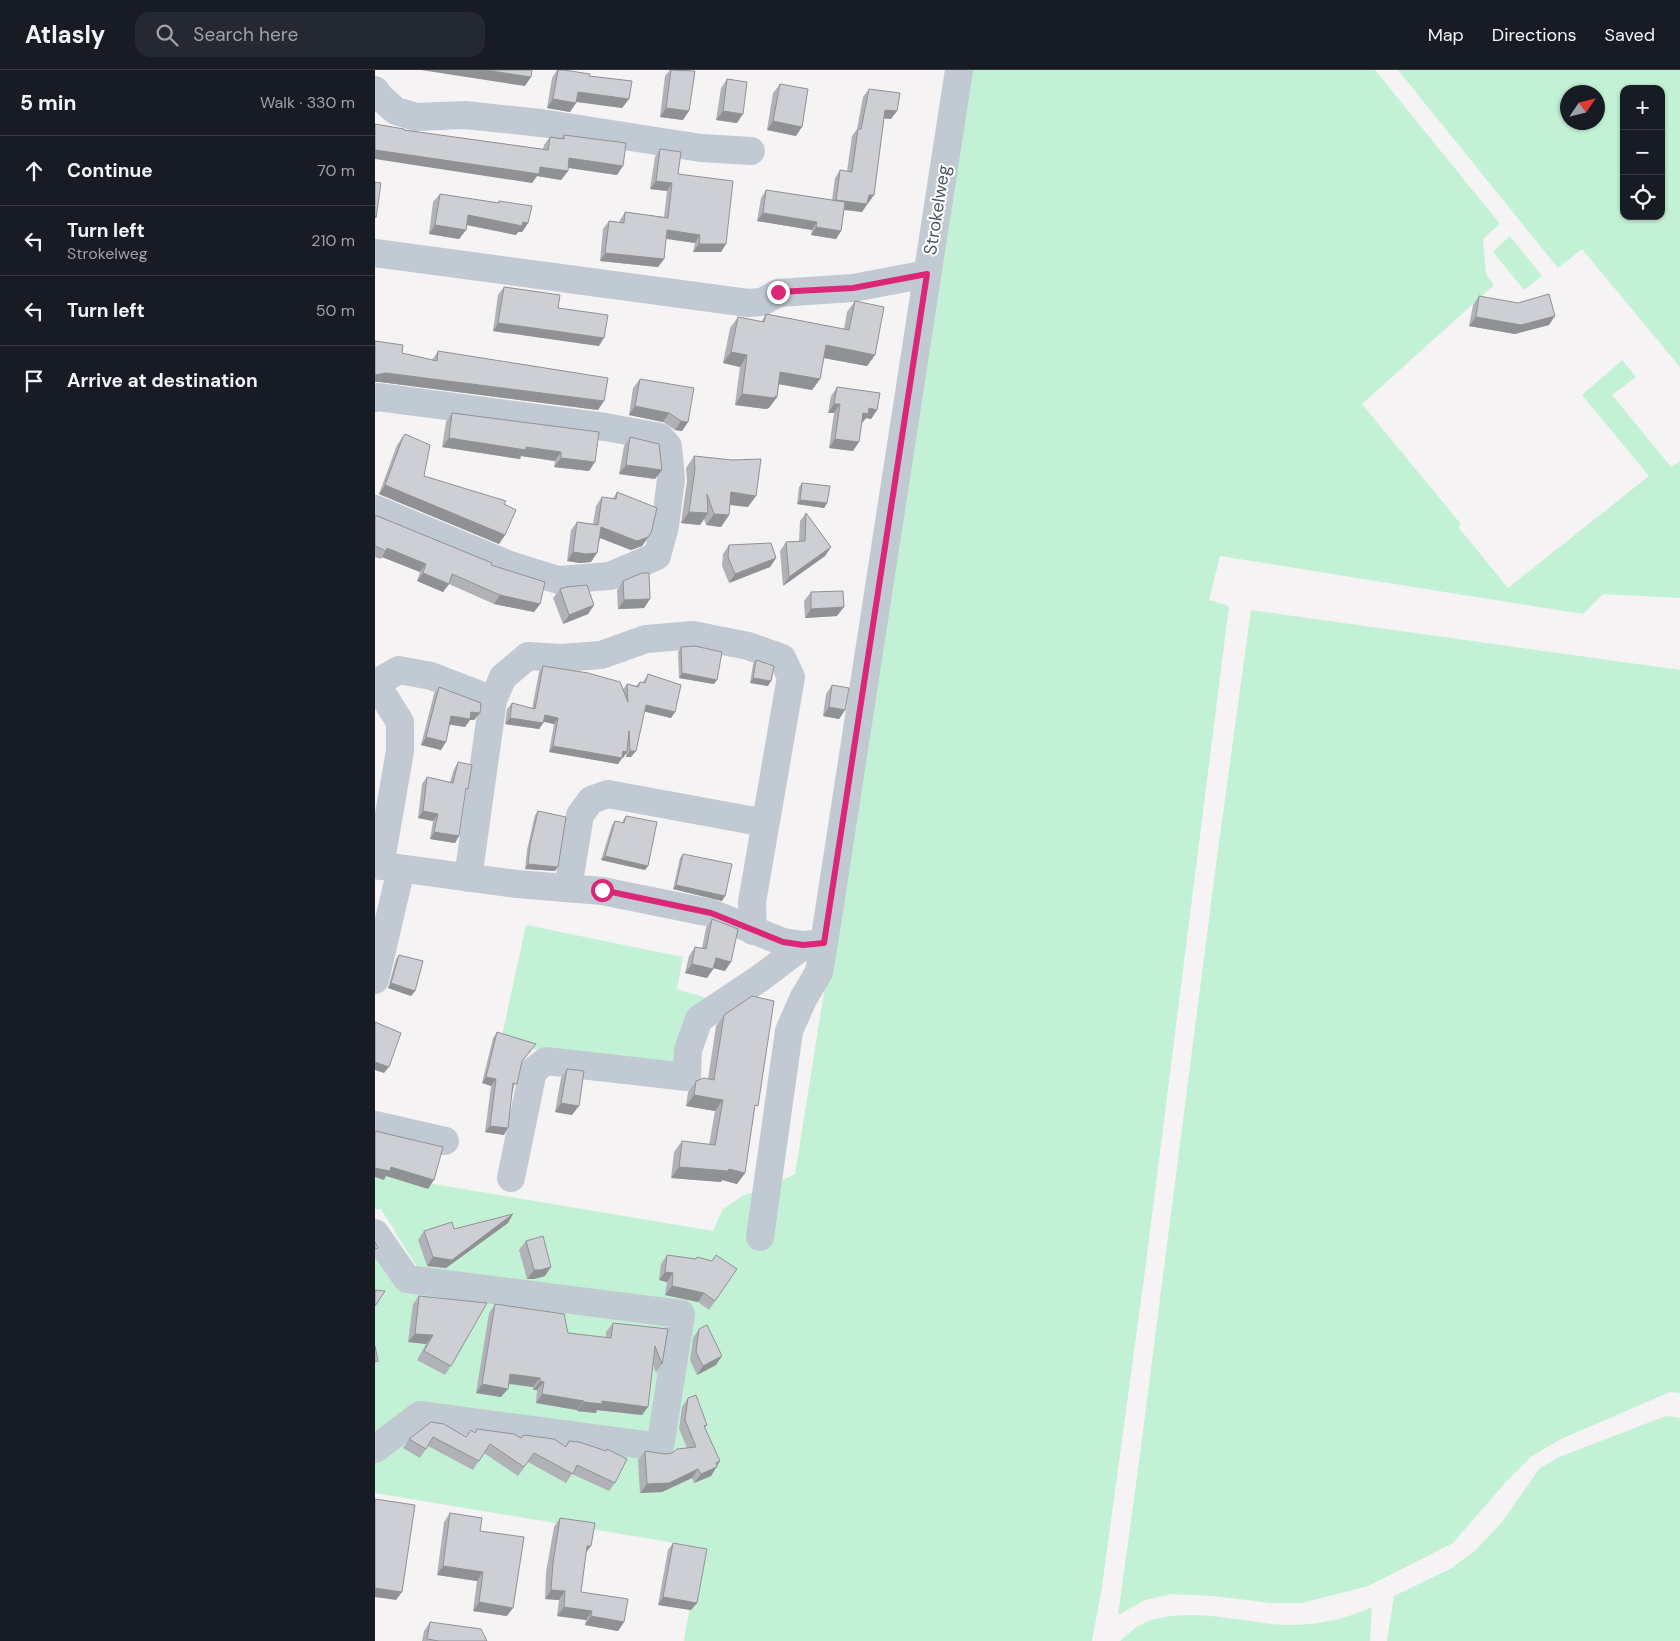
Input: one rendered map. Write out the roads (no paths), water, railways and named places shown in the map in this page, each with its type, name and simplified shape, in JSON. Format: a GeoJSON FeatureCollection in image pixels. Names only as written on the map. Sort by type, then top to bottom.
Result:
{"type":"FeatureCollection","features":[{"type":"Feature","properties":{"kind":"street","name":"Strokelweg"},"geometry":{"type":"LineString","coordinates":[[760,1238],[789,1031],[803,999],[819,972],[814,944],[927,274],[959,70]]}},
{"type":"Feature","properties":{"kind":"street"},"geometry":{"type":"LineString","coordinates":[[375,90],[396,111],[416,117],[465,115],[541,123],[701,148],[751,151]]}},
{"type":"Feature","properties":{"kind":"street"},"geometry":{"type":"LineString","coordinates":[[375,253],[748,303],[762,302],[778,292],[853,288],[927,274]]}},
{"type":"Feature","properties":{"kind":"street"},"geometry":{"type":"LineString","coordinates":[[375,398],[605,427],[660,437],[668,446],[671,479],[665,526],[657,556],[610,576],[557,580],[507,564],[375,510]]}},
{"type":"Feature","properties":{"kind":"street"},"geometry":{"type":"LineString","coordinates":[[468,878],[493,700],[503,677],[528,656],[561,658],[601,655],[646,639],[693,635],[748,646],[782,658],[791,677],[752,902],[753,931]]}},
{"type":"Feature","properties":{"kind":"street"},"geometry":{"type":"LineString","coordinates":[[375,980],[385,867],[400,750],[400,722],[375,682],[399,670],[431,676],[493,700]]}},
{"type":"Feature","properties":{"kind":"street"},"geometry":{"type":"LineString","coordinates":[[568,888],[580,815],[591,800],[608,794],[765,823]]}},
{"type":"Feature","properties":{"kind":"street"},"geometry":{"type":"LineString","coordinates":[[385,867],[468,878],[602,890],[711,913],[783,942],[814,944]]}},
{"type":"Feature","properties":{"kind":"street"},"geometry":{"type":"LineString","coordinates":[[511,1178],[533,1071],[546,1061],[687,1077],[688,1050],[699,1019],[814,944]]}},
{"type":"Feature","properties":{"kind":"street"},"geometry":{"type":"LineString","coordinates":[[375,1126],[445,1140]]}},
{"type":"Feature","properties":{"kind":"street"},"geometry":{"type":"LineString","coordinates":[[375,1233],[407,1279],[681,1314],[660,1447],[420,1415],[375,1449]]}}]}
